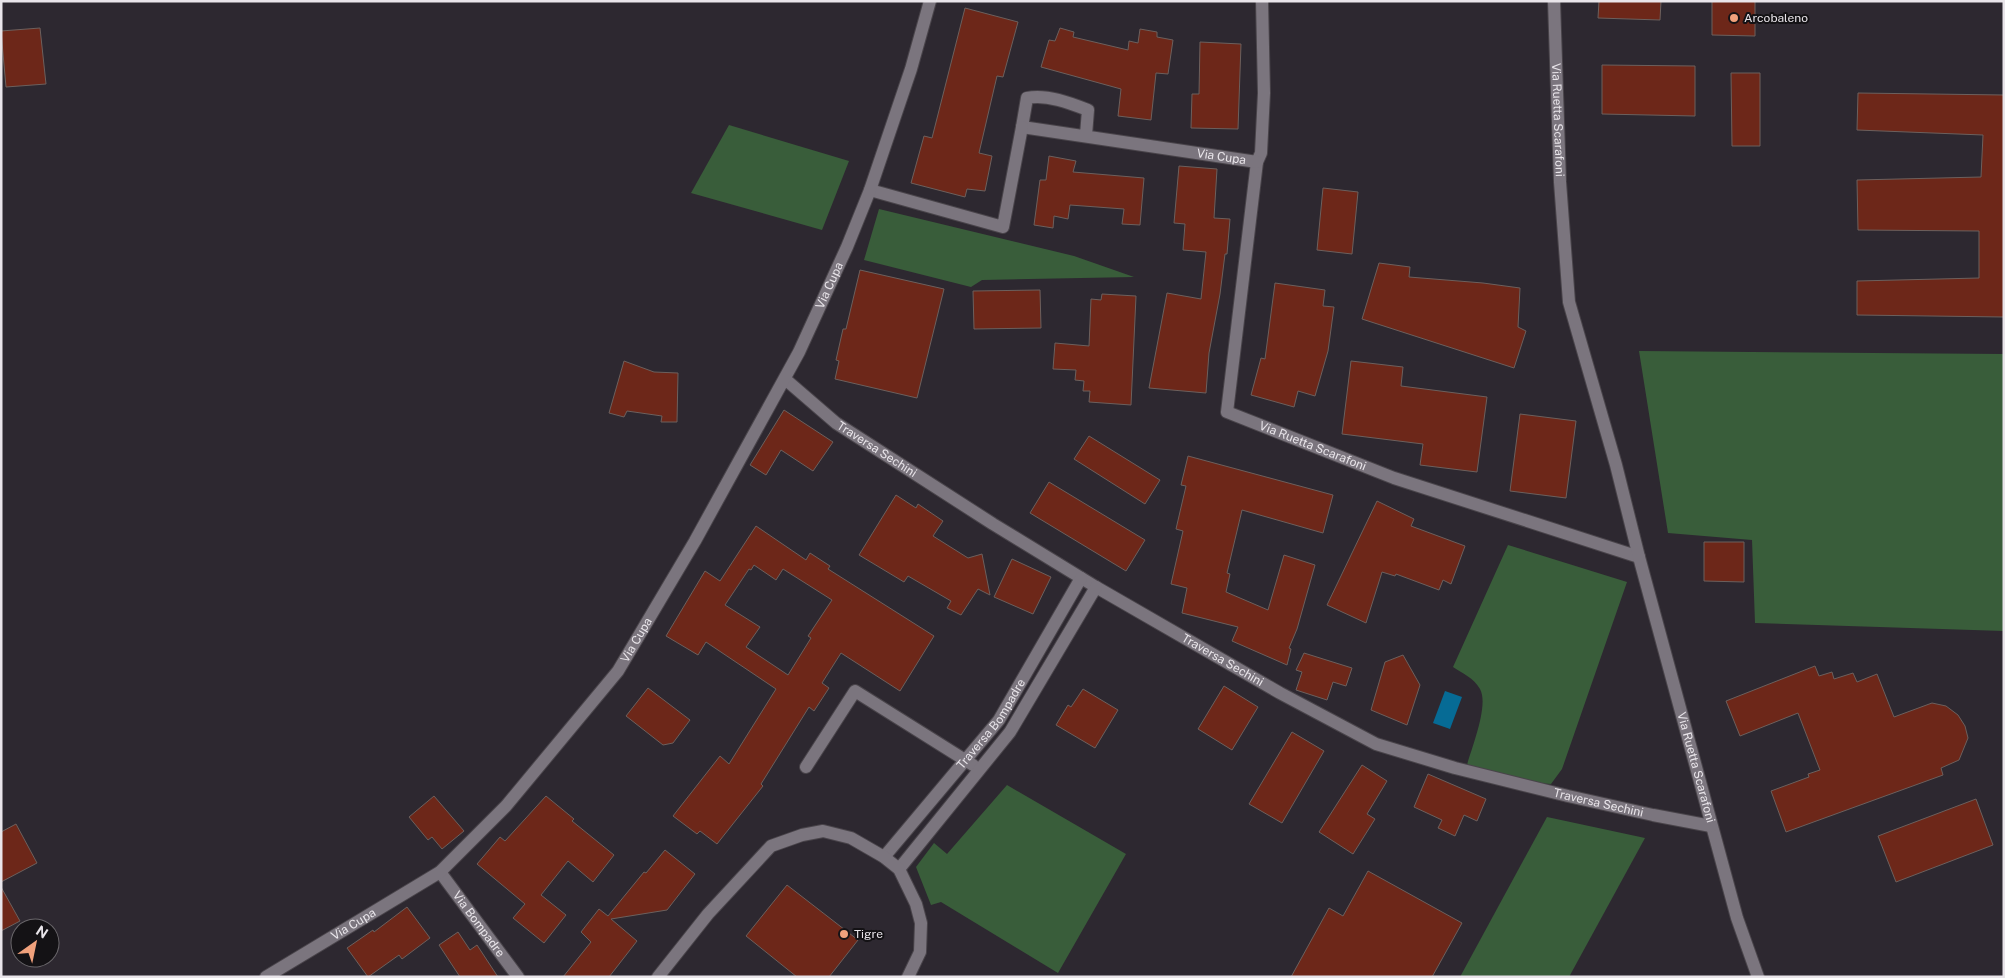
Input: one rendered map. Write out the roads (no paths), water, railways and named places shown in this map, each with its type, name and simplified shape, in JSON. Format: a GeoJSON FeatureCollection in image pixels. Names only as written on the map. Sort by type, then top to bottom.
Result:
{"type":"FeatureCollection","features":[{"type":"Feature","properties":{"kind":"street","name":"Via Cupa"},"geometry":{"type":"LineString","coordinates":[[266,977],[440,872],[506,806],[618,671],[696,541],[785,379],[847,247],[870,190],[911,69],[930,1]]}},
{"type":"Feature","properties":{"kind":"street","name":"Via Cupa"},"geometry":{"type":"LineString","coordinates":[[1022,127],[1086,135],[1257,162],[1262,153],[1264,93],[1262,1]]}},
{"type":"Feature","properties":{"kind":"street","name":"Via Ruetta Scarafoni"},"geometry":{"type":"LineString","coordinates":[[1554,1],[1560,182],[1569,302],[1616,465],[1740,930],[1758,977]]}},
{"type":"Feature","properties":{"kind":"street"},"geometry":{"type":"LineString","coordinates":[[870,190],[1003,227],[1027,98],[1035,97],[1069,103],[1088,110],[1086,135]]}},
{"type":"Feature","properties":{"kind":"street","name":"Via Ruetta Scarafoni"},"geometry":{"type":"LineString","coordinates":[[1257,162],[1227,412],[1394,478],[1639,557]]}},
{"type":"Feature","properties":{"kind":"street","name":"Traversa Sechini"},"geometry":{"type":"LineString","coordinates":[[785,379],[836,423],[1081,578],[1280,693],[1376,744],[1455,768],[1568,796],[1711,826]]}},
{"type":"Feature","properties":{"kind":"street","name":"Traversa Bompadre"},"geometry":{"type":"LineString","coordinates":[[884,857],[999,720],[1081,578]]}},
{"type":"Feature","properties":{"kind":"street"},"geometry":{"type":"LineString","coordinates":[[899,869],[1010,732],[1096,587]]}},
{"type":"Feature","properties":{"kind":"street"},"geometry":{"type":"LineString","coordinates":[[806,768],[855,690],[966,760],[978,770]]}},
{"type":"Feature","properties":{"kind":"street"},"geometry":{"type":"LineString","coordinates":[[658,977],[708,914],[771,846],[802,835],[823,831],[851,838],[884,857],[899,869],[916,904],[922,923],[920,952],[908,977]]}},
{"type":"Feature","properties":{"kind":"street","name":"Via Bompadre"},"geometry":{"type":"LineString","coordinates":[[440,872],[518,977]]}},
{"type":"Feature","properties":{"kind":"water"},"geometry":{"type":"Polygon","coordinates":[[[1445,691],[1462,697],[1450,729],[1433,723],[1445,691]]]}},
{"type":"Feature","properties":{"kind":"place","name":"Arcobaleno"},"geometry":{"type":"Point","coordinates":[1734,18]}},
{"type":"Feature","properties":{"kind":"place","name":"Tigre"},"geometry":{"type":"Point","coordinates":[844,934]}}]}
